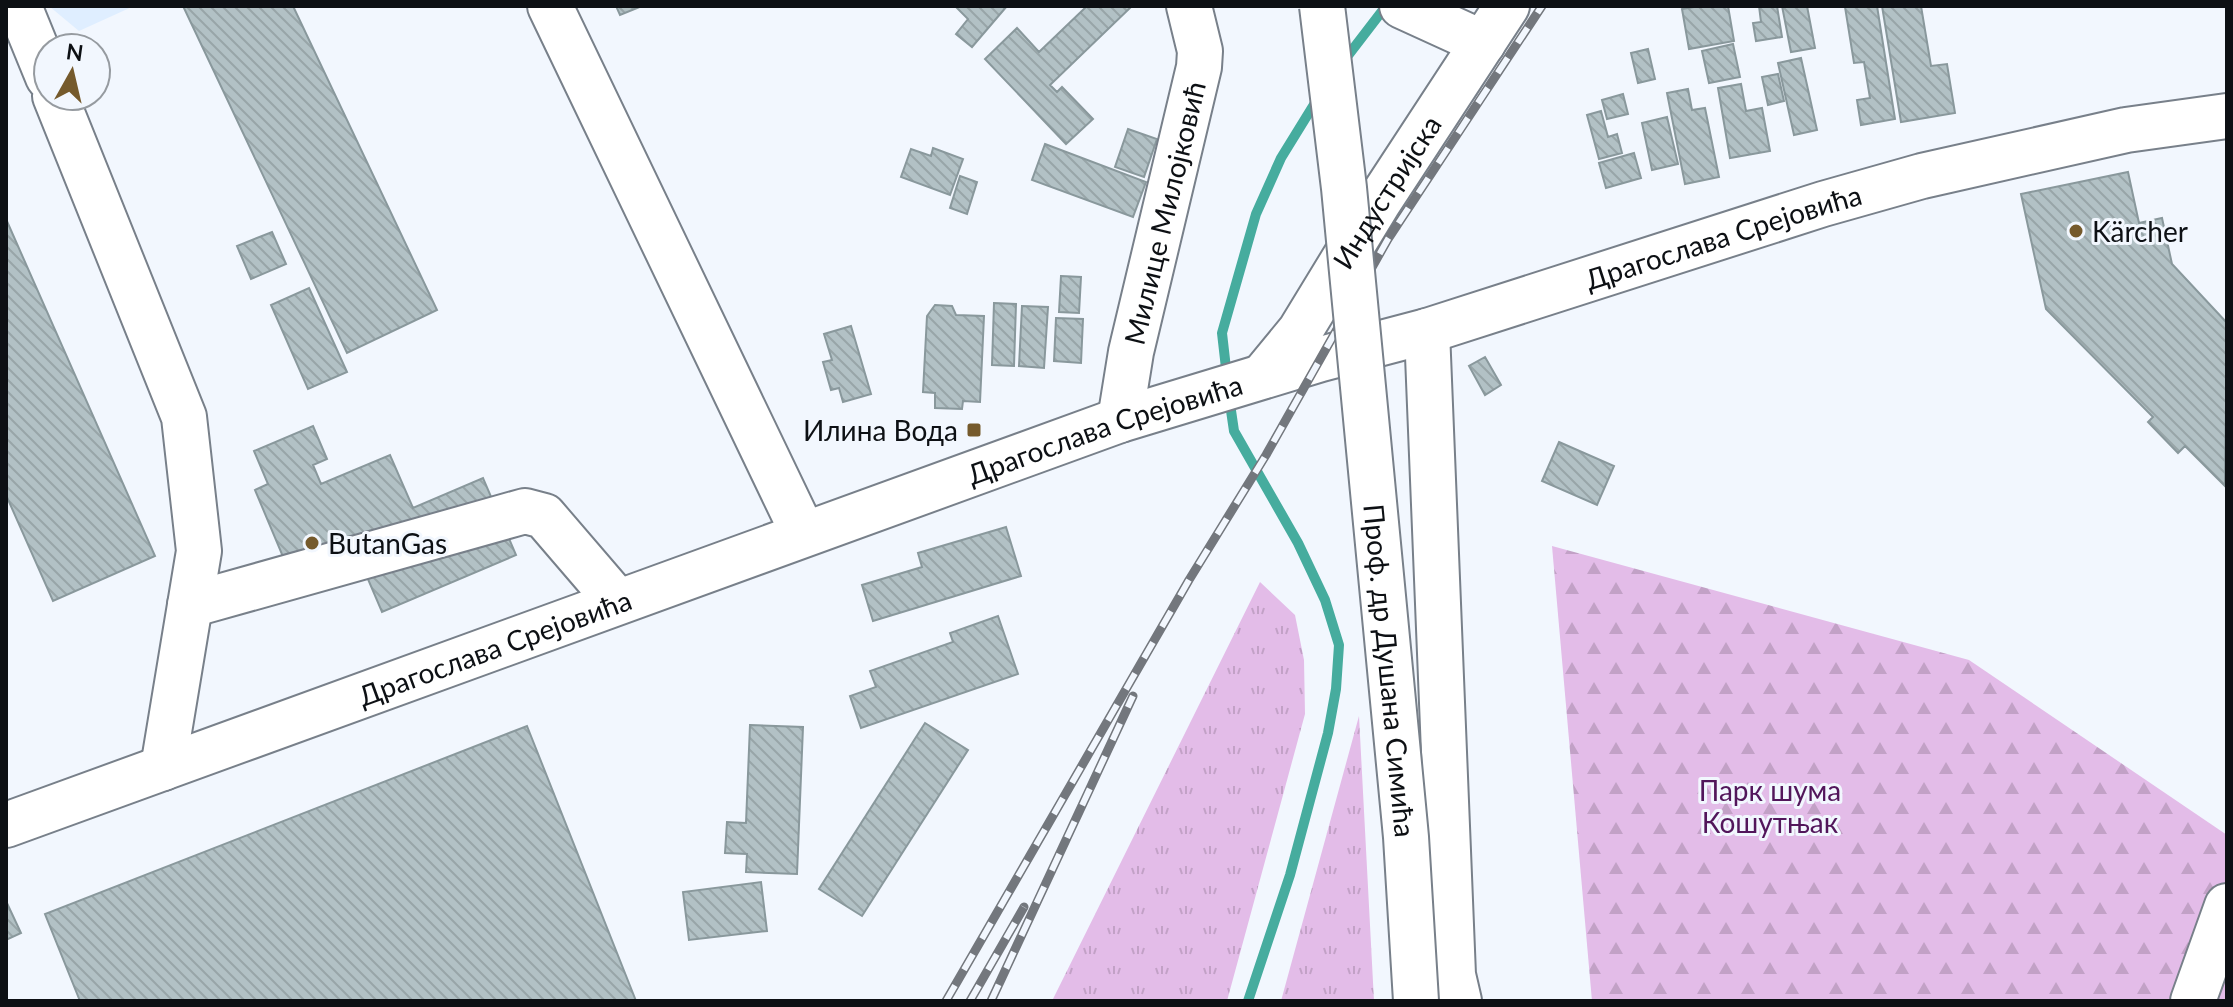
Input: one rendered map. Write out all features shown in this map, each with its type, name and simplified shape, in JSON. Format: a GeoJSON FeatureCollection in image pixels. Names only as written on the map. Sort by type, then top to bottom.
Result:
{"type":"FeatureCollection","features":[{"type":"Feature","properties":{"kind":"street"},"geometry":{"type":"LineString","coordinates":[[19,6],[32,38]]}},
{"type":"Feature","properties":{"kind":"street"},"geometry":{"type":"LineString","coordinates":[[550,6],[803,533]]}},
{"type":"Feature","properties":{"kind":"street","name":"Милице Милојковић"},"geometry":{"type":"LineString","coordinates":[[1120,420],[1131,352],[1199,67],[1200,51],[1189,6]]}},
{"type":"Feature","properties":{"kind":"street","name":"Проф. др Душана Симића"},"geometry":{"type":"LineString","coordinates":[[1322,6],[1359,339],[1406,837],[1416,1001]]}},
{"type":"Feature","properties":{"kind":"street","name":"Индустријска"},"geometry":{"type":"LineString","coordinates":[[1253,379],[1300,331],[1378,203],[1507,6]]}},
{"type":"Feature","properties":{"kind":"street"},"geometry":{"type":"LineString","coordinates":[[1408,9],[1483,43]]}},
{"type":"Feature","properties":{"kind":"street"},"geometry":{"type":"LineString","coordinates":[[61,112],[184,417],[199,551],[163,768]]}},
{"type":"Feature","properties":{"kind":"street","name":"Драгослава Срејовића"},"geometry":{"type":"LineString","coordinates":[[6,825],[803,533],[1197,395],[1427,331],[1823,204],[1922,176],[2126,130],[2227,116]]}},
{"type":"Feature","properties":{"kind":"street"},"geometry":{"type":"LineString","coordinates":[[1427,331],[1453,975],[1459,1001]]}},
{"type":"Feature","properties":{"kind":"street"},"geometry":{"type":"LineString","coordinates":[[190,605],[525,511],[544,516],[617,601]]}},
{"type":"Feature","properties":{"kind":"street"},"geometry":{"type":"LineString","coordinates":[[2193,1001],[2227,906]]}},
{"type":"Feature","properties":{"kind":"shaded area"},"geometry":{"type":"Polygon","coordinates":[[[49,6],[134,6],[79,31],[49,6]]]}},
{"type":"Feature","properties":{"kind":"green space","name":"Парк шума Кошутњак"},"geometry":{"type":"Polygon","coordinates":[[[1552,546],[1969,660],[2227,835],[2227,1001],[1592,1001],[1552,546]]]}},
{"type":"Feature","properties":{"kind":"green space"},"geometry":{"type":"Polygon","coordinates":[[[1260,582],[1295,615],[1304,660],[1305,714],[1227,1001],[1052,1001],[1260,582]]]}},
{"type":"Feature","properties":{"kind":"green space"},"geometry":{"type":"Polygon","coordinates":[[[1359,716],[1374,1001],[1281,1001],[1359,716]]]}},
{"type":"Feature","properties":{"kind":"building"},"geometry":{"type":"Polygon","coordinates":[[[183,6],[293,6],[437,310],[347,353],[183,6]]]}},
{"type":"Feature","properties":{"kind":"building"},"geometry":{"type":"Polygon","coordinates":[[[616,6],[642,6],[620,15],[616,6]]]}},
{"type":"Feature","properties":{"kind":"building"},"geometry":{"type":"Polygon","coordinates":[[[955,6],[1007,6],[972,47],[956,34],[968,19],[955,6]]]}},
{"type":"Feature","properties":{"kind":"building"},"geometry":{"type":"Polygon","coordinates":[[[1087,6],[1132,6],[1050,85],[1057,92],[1062,87],[1093,119],[1066,144],[985,59],[1017,28],[1039,52],[1087,6]]]}},
{"type":"Feature","properties":{"kind":"building"},"geometry":{"type":"Polygon","coordinates":[[[1728,6],[1734,41],[1689,49],[1682,9],[1728,6]]]}},
{"type":"Feature","properties":{"kind":"building"},"geometry":{"type":"Polygon","coordinates":[[[1759,6],[1777,6],[1782,37],[1756,41],[1753,23],[1761,22],[1759,6]]]}},
{"type":"Feature","properties":{"kind":"building"},"geometry":{"type":"Polygon","coordinates":[[[1782,6],[1807,6],[1815,48],[1791,52],[1782,6]]]}},
{"type":"Feature","properties":{"kind":"building"},"geometry":{"type":"Polygon","coordinates":[[[1877,6],[1895,119],[1861,125],[1857,100],[1870,98],[1864,62],[1854,63],[1845,7],[1877,6]]]}},
{"type":"Feature","properties":{"kind":"building"},"geometry":{"type":"Polygon","coordinates":[[[1882,6],[1921,6],[1931,66],[1947,64],[1955,113],[1901,122],[1882,6]]]}},
{"type":"Feature","properties":{"kind":"building"},"geometry":{"type":"Polygon","coordinates":[[[1733,44],[1740,77],[1709,83],[1702,51],[1733,44]]]}},
{"type":"Feature","properties":{"kind":"building"},"geometry":{"type":"Polygon","coordinates":[[[1648,49],[1655,79],[1638,83],[1631,53],[1648,49]]]}},
{"type":"Feature","properties":{"kind":"building"},"geometry":{"type":"Polygon","coordinates":[[[1801,58],[1817,130],[1794,135],[1778,63],[1801,58]]]}},
{"type":"Feature","properties":{"kind":"building"},"geometry":{"type":"Polygon","coordinates":[[[1778,74],[1784,101],[1768,105],[1762,77],[1778,74]]]}},
{"type":"Feature","properties":{"kind":"building"},"geometry":{"type":"Polygon","coordinates":[[[1741,84],[1746,111],[1762,108],[1770,151],[1730,158],[1718,88],[1741,84]]]}},
{"type":"Feature","properties":{"kind":"building"},"geometry":{"type":"Polygon","coordinates":[[[1688,89],[1692,110],[1705,108],[1719,177],[1685,184],[1667,93],[1688,89]]]}},
{"type":"Feature","properties":{"kind":"building"},"geometry":{"type":"Polygon","coordinates":[[[1623,94],[1628,114],[1607,119],[1602,100],[1623,94]]]}},
{"type":"Feature","properties":{"kind":"building"},"geometry":{"type":"Polygon","coordinates":[[[1601,111],[1608,137],[1617,134],[1622,153],[1599,159],[1587,115],[1601,111]]]}},
{"type":"Feature","properties":{"kind":"building"},"geometry":{"type":"Polygon","coordinates":[[[1667,117],[1678,164],[1652,170],[1642,123],[1667,117]]]}},
{"type":"Feature","properties":{"kind":"building"},"geometry":{"type":"Polygon","coordinates":[[[1128,129],[1157,139],[1144,177],[1115,167],[1128,129]]]}},
{"type":"Feature","properties":{"kind":"building"},"geometry":{"type":"Polygon","coordinates":[[[1045,144],[1146,182],[1133,217],[1032,180],[1045,144]]]}},
{"type":"Feature","properties":{"kind":"building"},"geometry":{"type":"Polygon","coordinates":[[[933,148],[963,159],[950,195],[901,177],[911,149],[931,156],[933,148]]]}},
{"type":"Feature","properties":{"kind":"building"},"geometry":{"type":"Polygon","coordinates":[[[1634,153],[1641,178],[1606,188],[1599,163],[1634,153]]]}},
{"type":"Feature","properties":{"kind":"building"},"geometry":{"type":"Polygon","coordinates":[[[2128,172],[2139,223],[2162,218],[2172,264],[2227,323],[2225,486],[2185,446],[2178,453],[2148,422],[2153,417],[2046,309],[2021,194],[2128,172]]]}},
{"type":"Feature","properties":{"kind":"building"},"geometry":{"type":"Polygon","coordinates":[[[960,176],[977,182],[967,214],[950,208],[960,176]]]}},
{"type":"Feature","properties":{"kind":"building"},"geometry":{"type":"Polygon","coordinates":[[[6,219],[155,556],[53,601],[6,495],[6,219]]]}},
{"type":"Feature","properties":{"kind":"building"},"geometry":{"type":"Polygon","coordinates":[[[272,232],[286,264],[251,279],[237,246],[272,232]]]}},
{"type":"Feature","properties":{"kind":"building"},"geometry":{"type":"Polygon","coordinates":[[[1061,276],[1081,277],[1079,313],[1059,312],[1061,276]]]}},
{"type":"Feature","properties":{"kind":"building"},"geometry":{"type":"Polygon","coordinates":[[[309,288],[347,372],[308,389],[271,305],[309,288]]]}},
{"type":"Feature","properties":{"kind":"building"},"geometry":{"type":"Polygon","coordinates":[[[994,303],[1016,304],[1014,366],[992,365],[994,303]]]}},
{"type":"Feature","properties":{"kind":"building"},"geometry":{"type":"Polygon","coordinates":[[[935,305],[952,306],[956,315],[984,316],[980,402],[963,401],[962,409],[935,408],[935,393],[923,392],[927,316],[935,305]]]}},
{"type":"Feature","properties":{"kind":"building"},"geometry":{"type":"Polygon","coordinates":[[[1022,306],[1048,307],[1044,368],[1019,366],[1022,306]]]}},
{"type":"Feature","properties":{"kind":"building"},"geometry":{"type":"Polygon","coordinates":[[[1056,318],[1083,319],[1081,363],[1054,361],[1056,318]]]}},
{"type":"Feature","properties":{"kind":"building"},"geometry":{"type":"Polygon","coordinates":[[[851,326],[871,394],[843,402],[839,388],[831,390],[823,362],[832,360],[824,334],[851,326]]]}},
{"type":"Feature","properties":{"kind":"building"},"geometry":{"type":"Polygon","coordinates":[[[1485,357],[1501,385],[1485,395],[1469,366],[1485,357]]]}},
{"type":"Feature","properties":{"kind":"building"},"geometry":{"type":"Polygon","coordinates":[[[313,426],[327,459],[313,465],[321,484],[390,455],[413,508],[483,478],[516,555],[382,612],[353,544],[289,571],[255,490],[268,484],[254,451],[313,426]]]}},
{"type":"Feature","properties":{"kind":"building"},"geometry":{"type":"Polygon","coordinates":[[[1559,442],[1614,466],[1597,505],[1542,481],[1559,442]]]}},
{"type":"Feature","properties":{"kind":"building"},"geometry":{"type":"Polygon","coordinates":[[[1006,527],[1021,576],[873,621],[862,585],[922,567],[918,553],[1006,527]]]}},
{"type":"Feature","properties":{"kind":"building"},"geometry":{"type":"Polygon","coordinates":[[[998,616],[1018,674],[861,728],[850,696],[876,687],[870,671],[953,642],[950,633],[998,616]]]}},
{"type":"Feature","properties":{"kind":"building"},"geometry":{"type":"Polygon","coordinates":[[[925,723],[968,750],[862,916],[819,889],[925,723]]]}},
{"type":"Feature","properties":{"kind":"building"},"geometry":{"type":"Polygon","coordinates":[[[750,725],[803,727],[797,874],[746,872],[747,854],[725,853],[727,822],[746,823],[750,725]]]}},
{"type":"Feature","properties":{"kind":"building"},"geometry":{"type":"Polygon","coordinates":[[[527,726],[636,1001],[80,1001],[45,914],[527,726]]]}},
{"type":"Feature","properties":{"kind":"building"},"geometry":{"type":"Polygon","coordinates":[[[761,882],[767,931],[689,940],[683,892],[761,882]]]}},
{"type":"Feature","properties":{"kind":"building"},"geometry":{"type":"Polygon","coordinates":[[[6,901],[21,933],[6,940],[6,901]]]}},
{"type":"Feature","properties":{"kind":"waterway"},"geometry":{"type":"LineString","coordinates":[[1343,62],[1386,6]]}},
{"type":"Feature","properties":{"kind":"waterway"},"geometry":{"type":"LineString","coordinates":[[1227,377],[1222,333],[1256,214],[1281,158],[1318,98]]}},
{"type":"Feature","properties":{"kind":"waterway"},"geometry":{"type":"LineString","coordinates":[[1229,397],[1234,431],[1298,543],[1325,600],[1339,645],[1336,689],[1328,733],[1290,875],[1248,1001]]}},
{"type":"Feature","properties":{"kind":"railway"},"geometry":{"type":"LineString","coordinates":[[946,1001],[1189,580],[1266,455],[1388,239],[1542,6]]}},
{"type":"Feature","properties":{"kind":"railway"},"geometry":{"type":"LineString","coordinates":[[991,1001],[1133,696]]}},
{"type":"Feature","properties":{"kind":"railway"},"geometry":{"type":"LineString","coordinates":[[970,1001],[1024,907]]}},
{"type":"Feature","properties":{"kind":"place","name":"Kärcher"},"geometry":{"type":"Point","coordinates":[2076,231]}},
{"type":"Feature","properties":{"kind":"place","name":"Илина Вода"},"geometry":{"type":"Point","coordinates":[974,430]}},
{"type":"Feature","properties":{"kind":"place","name":"ButanGas"},"geometry":{"type":"Point","coordinates":[312,543]}}]}
